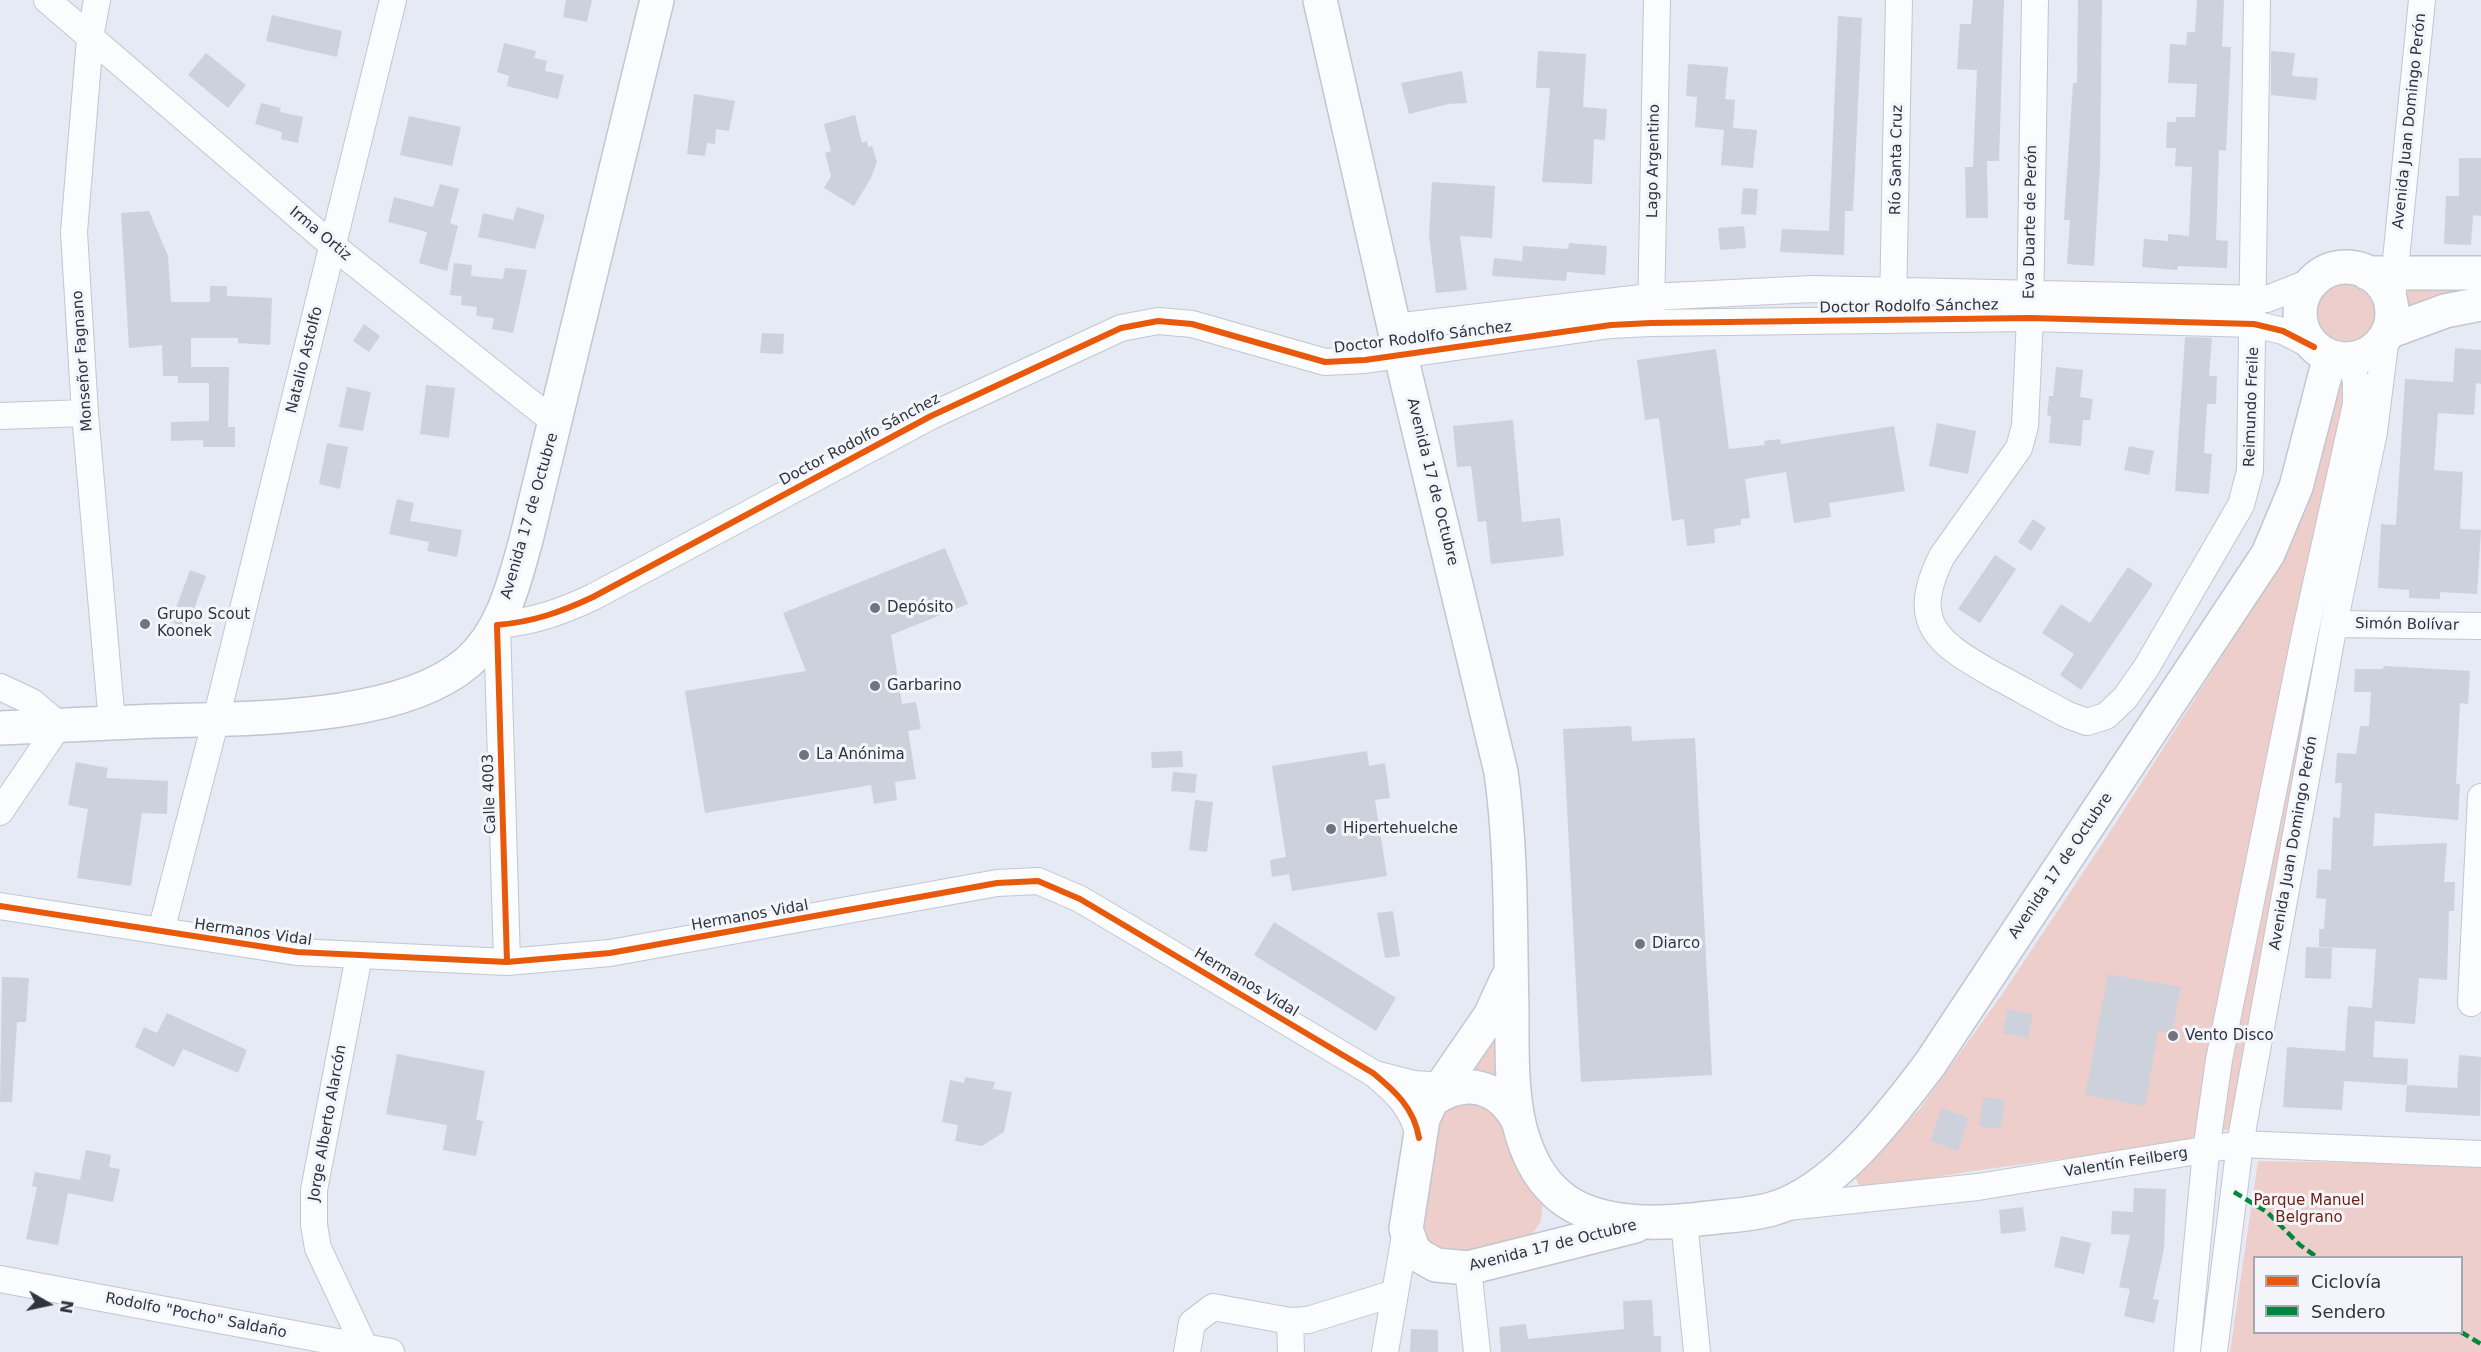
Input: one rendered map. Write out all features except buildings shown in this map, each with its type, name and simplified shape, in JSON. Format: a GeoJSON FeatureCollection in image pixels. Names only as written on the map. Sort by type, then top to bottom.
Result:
{"type":"FeatureCollection","features":[{"type":"Feature","properties":{"kind":"main road","name":"Avenida 17 de Octubre"},"geometry":{"type":"LineString","coordinates":[[0,728],[216,719],[319,712],[409,694],[450,675],[468,662],[485,644],[498,625],[523,550],[556,423],[657,0]]}},
{"type":"Feature","properties":{"kind":"main road","name":"Avenida 17 de Octubre"},"geometry":{"type":"LineString","coordinates":[[1320,0],[1397,341],[1490,717],[1501,772],[1508,840],[1513,1080],[1519,1123],[1529,1153],[1553,1191],[1573,1205],[1598,1214],[1646,1223]]}},
{"type":"Feature","properties":{"kind":"main road"},"geometry":{"type":"LineString","coordinates":[[2481,273],[2379,264],[2331,270],[2315,280],[2304,295],[2300,313],[2304,331],[2331,354],[2366,355],[2388,326],[2481,304]]}},
{"type":"Feature","properties":{"kind":"main road"},"geometry":{"type":"LineString","coordinates":[[2379,264],[2388,326]]}},
{"type":"Feature","properties":{"kind":"main road","name":"Avenida 17 de Octubre"},"geometry":{"type":"LineString","coordinates":[[1511,968],[1498,1003],[1444,1091],[1423,1119],[1406,1229],[1413,1249],[1428,1262],[1446,1267],[1468,1268],[1646,1223],[1684,1221],[1772,1209],[1798,1198],[1841,1166],[1910,1090],[2254,577],[2279,531],[2294,495],[2331,354]]}},
{"type":"Feature","properties":{"kind":"main road"},"geometry":{"type":"LineString","coordinates":[[1444,1091],[1480,1088],[1500,1097],[1509,1105],[1519,1123]]}},
{"type":"Feature","properties":{"kind":"main road"},"geometry":{"type":"LineString","coordinates":[[1522,1255],[1539,1242],[1548,1226],[1552,1200],[1544,1179]]}},
{"type":"Feature","properties":{"kind":"street","name":"Irma Ortiz"},"geometry":{"type":"LineString","coordinates":[[47,0],[333,246],[556,423]]}},
{"type":"Feature","properties":{"kind":"street","name":"Monseñor Fagnano"},"geometry":{"type":"LineString","coordinates":[[97,0],[90,38],[74,232],[86,413],[112,723]]}},
{"type":"Feature","properties":{"kind":"street","name":"Natalio Astolfo"},"geometry":{"type":"LineString","coordinates":[[161,931],[216,719],[393,0]]}},
{"type":"Feature","properties":{"kind":"street","name":"Lago Argentino"},"geometry":{"type":"LineString","coordinates":[[1651,323],[1658,0]]}},
{"type":"Feature","properties":{"kind":"street","name":"Río Santa Cruz"},"geometry":{"type":"LineString","coordinates":[[1891,320],[1894,290],[1899,0]]}},
{"type":"Feature","properties":{"kind":"street","name":"Eva Duarte de Perón"},"geometry":{"type":"LineString","coordinates":[[2035,0],[2030,318],[2025,426],[2019,447],[1942,556],[1933,574],[1929,615],[1937,635],[1954,652],[2068,715],[2087,722]]}},
{"type":"Feature","properties":{"kind":"street","name":"Reimundo Freile"},"geometry":{"type":"LineString","coordinates":[[2087,722],[2106,716],[2130,690],[2241,505],[2250,471],[2257,0]]}},
{"type":"Feature","properties":{"kind":"street","name":"Avenida Juan Domingo Perón"},"geometry":{"type":"LineString","coordinates":[[2379,264],[2422,0]]}},
{"type":"Feature","properties":{"kind":"street","name":"Doctor Rodolfo Sánchez"},"geometry":{"type":"LineString","coordinates":[[1397,341],[1651,323],[2030,318],[2254,312],[2274,298],[2315,280]]}},
{"type":"Feature","properties":{"kind":"street","name":"Doctor Rodolfo Sánchez"},"geometry":{"type":"LineString","coordinates":[[498,625],[527,622],[583,601],[931,416],[1120,328],[1158,321],[1192,324],[1324,362],[1397,341],[1650,297],[1813,289],[2030,292],[2254,312],[2283,331],[2331,354]]}},
{"type":"Feature","properties":{"kind":"street","name":"Avenida Juan Domingo Perón"},"geometry":{"type":"LineString","coordinates":[[2214,1352],[2240,1144],[2334,624],[2374,432],[2388,326]]}},
{"type":"Feature","properties":{"kind":"street","name":"Avenida Juan Domingo Perón"},"geometry":{"type":"LineString","coordinates":[[2187,1352],[2206,1151],[2224,1037],[2306,629],[2356,404],[2357,387],[2331,354]]}},
{"type":"Feature","properties":{"kind":"street"},"geometry":{"type":"LineString","coordinates":[[0,416],[86,413]]}},
{"type":"Feature","properties":{"kind":"street","name":"Simón Bolívar"},"geometry":{"type":"LineString","coordinates":[[2334,624],[2481,626]]}},
{"type":"Feature","properties":{"kind":"street","name":"Calle 4003"},"geometry":{"type":"LineString","coordinates":[[498,625],[507,962]]}},
{"type":"Feature","properties":{"kind":"street"},"geometry":{"type":"LineString","coordinates":[[0,687],[32,702],[59,725],[0,812]]}},
{"type":"Feature","properties":{"kind":"street"},"geometry":{"type":"LineString","coordinates":[[2471,1003],[2481,797]]}},
{"type":"Feature","properties":{"kind":"street","name":"Hermanos Vidal"},"geometry":{"type":"LineString","coordinates":[[0,906],[297,952],[507,962],[610,953],[1004,882],[1031,880],[1051,885],[1080,899],[1373,1072],[1400,1082],[1444,1091]]}},
{"type":"Feature","properties":{"kind":"street","name":"Jorge Alberto Alarcón"},"geometry":{"type":"LineString","coordinates":[[359,956],[314,1190],[314,1225],[318,1248],[366,1350]]}},
{"type":"Feature","properties":{"kind":"street","name":"Hermanos Vidal"},"geometry":{"type":"LineString","coordinates":[[1373,1072],[1407,1106],[1417,1125],[1419,1137]]}},
{"type":"Feature","properties":{"kind":"street","name":"Valentín Feilberg"},"geometry":{"type":"LineString","coordinates":[[1772,1209],[1977,1187],[2240,1144],[2481,1154]]}},
{"type":"Feature","properties":{"kind":"street"},"geometry":{"type":"LineString","coordinates":[[1684,1221],[1697,1352]]}},
{"type":"Feature","properties":{"kind":"street"},"geometry":{"type":"LineString","coordinates":[[1385,1352],[1406,1229]]}},
{"type":"Feature","properties":{"kind":"street"},"geometry":{"type":"LineString","coordinates":[[1468,1268],[1477,1352]]}},
{"type":"Feature","properties":{"kind":"street","name":"Rodolfo \"Pocho\" Saldaño"},"geometry":{"type":"LineString","coordinates":[[0,1279],[366,1350],[391,1352]]}},
{"type":"Feature","properties":{"kind":"street"},"geometry":{"type":"LineString","coordinates":[[1187,1352],[1192,1323],[1213,1307],[1290,1321],[1308,1320],[1395,1293]]}},
{"type":"Feature","properties":{"kind":"street"},"geometry":{"type":"LineString","coordinates":[[1290,1321],[1291,1352]]}},
{"type":"Feature","properties":{"kind":"green space"},"geometry":{"type":"Polygon","coordinates":[[[2339,281],[2353,281],[2365,286],[2375,296],[2380,315],[2375,334],[2365,344],[2353,349],[2339,349],[2327,344],[2317,334],[2312,322],[2312,308],[2317,296],[2327,286],[2339,281]]]}},
{"type":"Feature","properties":{"kind":"green space"},"geometry":{"type":"Polygon","coordinates":[[[2481,282],[2481,295],[2410,313],[2406,283],[2481,282]]]}},
{"type":"Feature","properties":{"kind":"green space"},"geometry":{"type":"Polygon","coordinates":[[[2343,381],[2347,389],[2202,1123],[2195,1136],[2184,1142],[1966,1172],[1868,1189],[1858,1184],[1855,1175],[1919,1110],[2003,993],[2108,835],[2259,598],[2337,389],[2343,381]]]}},
{"type":"Feature","properties":{"kind":"green space"},"geometry":{"type":"Polygon","coordinates":[[[2352,485],[2232,1117],[2228,1130],[2222,1130],[2233,1041],[2345,487],[2352,485]]]}},
{"type":"Feature","properties":{"kind":"green space"},"geometry":{"type":"Polygon","coordinates":[[[1495,1021],[1507,1084],[1461,1076],[1495,1021]]]}},
{"type":"Feature","properties":{"kind":"green space"},"geometry":{"type":"Polygon","coordinates":[[[1491,1103],[1543,1201],[1541,1221],[1529,1239],[1457,1259],[1419,1238],[1432,1125],[1447,1104],[1491,1103]]]}},
{"type":"Feature","properties":{"kind":"green space","name":"Parque Manuel Belgrano"},"geometry":{"type":"Polygon","coordinates":[[[2258,1161],[2481,1165],[2481,1352],[2230,1352],[2258,1161]]]}},
{"type":"Feature","properties":{"kind":"marked path"},"geometry":{"type":"LineString","coordinates":[[2234,1192],[2267,1212],[2300,1245],[2315,1256]]}},
{"type":"Feature","properties":{"kind":"marked path"},"geometry":{"type":"LineString","coordinates":[[2463,1333],[2481,1344]]}},
{"type":"Feature","properties":{"kind":"cycle path"},"geometry":{"type":"LineString","coordinates":[[507,962],[497,625],[546,616],[593,597],[931,416],[1121,328],[1158,321],[1192,324],[1325,362],[1365,360],[1611,325],[1651,323],[2030,318],[2254,324],[2283,331],[2314,347]]}},
{"type":"Feature","properties":{"kind":"cycle path"},"geometry":{"type":"LineString","coordinates":[[0,906],[297,952],[507,962],[610,953],[997,883],[1038,881],[1080,899],[1373,1073],[1396,1094],[1408,1109],[1419,1138]]}},
{"type":"Feature","properties":{"kind":"place","name":"Depósito"},"geometry":{"type":"Point","coordinates":[875,608]}},
{"type":"Feature","properties":{"kind":"place","name":"Grupo Scout Koonek"},"geometry":{"type":"Point","coordinates":[145,624]}},
{"type":"Feature","properties":{"kind":"place","name":"Garbarino"},"geometry":{"type":"Point","coordinates":[875,686]}},
{"type":"Feature","properties":{"kind":"place","name":"La Anónima"},"geometry":{"type":"Point","coordinates":[804,755]}},
{"type":"Feature","properties":{"kind":"place","name":"Hipertehuelche"},"geometry":{"type":"Point","coordinates":[1331,829]}},
{"type":"Feature","properties":{"kind":"place","name":"Diarco"},"geometry":{"type":"Point","coordinates":[1640,944]}},
{"type":"Feature","properties":{"kind":"place","name":"Vento Disco"},"geometry":{"type":"Point","coordinates":[2173,1036]}}]}
